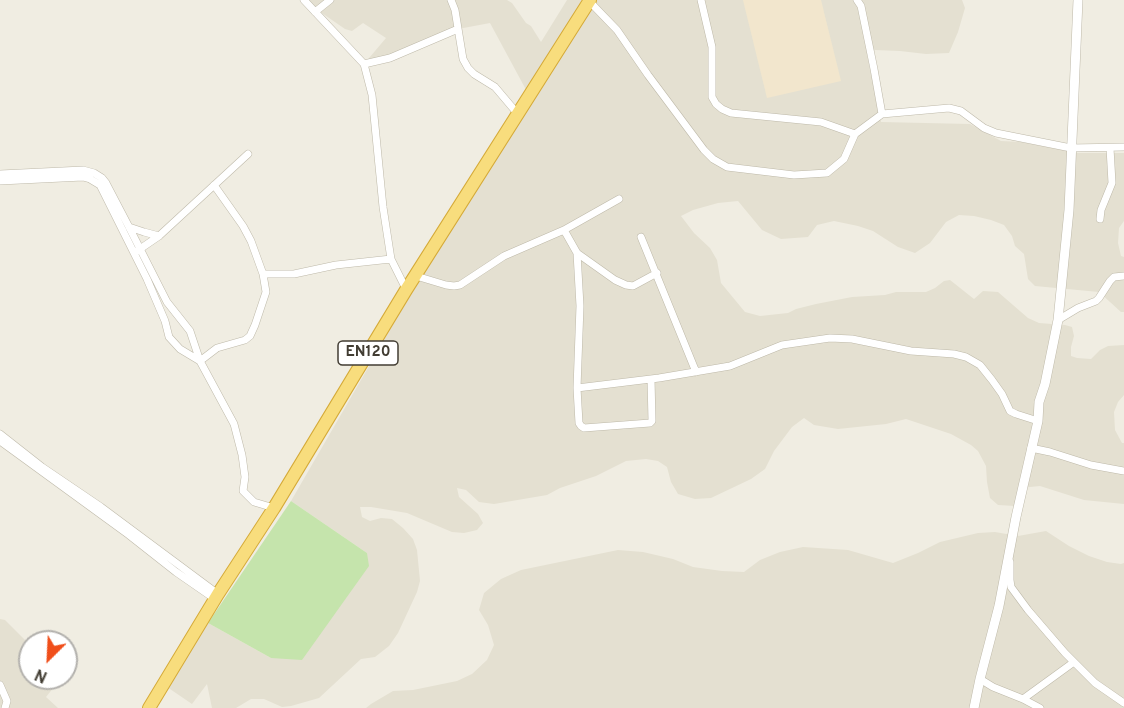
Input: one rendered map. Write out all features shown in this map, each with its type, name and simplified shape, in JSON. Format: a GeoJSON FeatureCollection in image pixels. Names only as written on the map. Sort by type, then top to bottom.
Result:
{"type":"FeatureCollection","features":[{"type":"Feature","properties":{"kind":"highway","name":"EN120"},"geometry":{"type":"LineString","coordinates":[[149,708],[406,290],[589,0]]}},
{"type":"Feature","properties":{"kind":"street"},"geometry":{"type":"LineString","coordinates":[[304,0],[364,64],[372,95],[382,207],[391,260],[406,290]]}},
{"type":"Feature","properties":{"kind":"street"},"geometry":{"type":"LineString","coordinates":[[315,12],[330,0]]}},
{"type":"Feature","properties":{"kind":"street"},"geometry":{"type":"LineString","coordinates":[[451,0],[455,10],[463,59],[468,68],[495,87],[517,113]]}},
{"type":"Feature","properties":{"kind":"street"},"geometry":{"type":"LineString","coordinates":[[589,0],[617,30],[704,150],[713,159],[728,167],[794,175],[827,173],[844,159],[855,134],[882,114],[955,108],[990,130],[1071,148],[1124,147]]}},
{"type":"Feature","properties":{"kind":"street"},"geometry":{"type":"LineString","coordinates":[[701,0],[712,47],[712,97],[716,104],[731,113],[821,122],[855,134]]}},
{"type":"Feature","properties":{"kind":"street"},"geometry":{"type":"LineString","coordinates":[[857,0],[861,6],[882,114]]}},
{"type":"Feature","properties":{"kind":"street"},"geometry":{"type":"LineString","coordinates":[[974,708],[1011,551],[1016,517],[1038,422],[1039,402],[1058,320],[1068,221],[1078,0]]}},
{"type":"Feature","properties":{"kind":"street"},"geometry":{"type":"LineString","coordinates":[[364,64],[390,58],[458,29]]}},
{"type":"Feature","properties":{"kind":"street"},"geometry":{"type":"LineString","coordinates":[[1100,219],[1101,210],[1112,183],[1110,148]]}},
{"type":"Feature","properties":{"kind":"street"},"geometry":{"type":"LineString","coordinates":[[137,251],[159,236],[248,154]]}},
{"type":"Feature","properties":{"kind":"street"},"geometry":{"type":"LineString","coordinates":[[0,181],[83,173]]}},
{"type":"Feature","properties":{"kind":"street"},"geometry":{"type":"LineString","coordinates":[[0,174],[94,173],[99,176],[137,251],[167,302],[190,331],[200,361],[234,424],[242,455],[243,491],[254,502],[274,508]]}},
{"type":"Feature","properties":{"kind":"street"},"geometry":{"type":"LineString","coordinates":[[103,184],[129,227],[169,337],[180,349],[200,361]]}},
{"type":"Feature","properties":{"kind":"street"},"geometry":{"type":"LineString","coordinates":[[200,361],[217,348],[250,336],[267,292],[251,241],[214,185]]}},
{"type":"Feature","properties":{"kind":"street"},"geometry":{"type":"LineString","coordinates":[[416,276],[446,285],[460,285],[504,256],[564,230],[619,198]]}},
{"type":"Feature","properties":{"kind":"street"},"geometry":{"type":"LineString","coordinates":[[129,227],[159,236]]}},
{"type":"Feature","properties":{"kind":"street"},"geometry":{"type":"LineString","coordinates":[[564,230],[577,253],[615,280],[633,286],[657,273]]}},
{"type":"Feature","properties":{"kind":"street"},"geometry":{"type":"LineString","coordinates":[[641,237],[696,372]]}},
{"type":"Feature","properties":{"kind":"street"},"geometry":{"type":"LineString","coordinates":[[577,253],[580,306],[577,388],[579,423],[584,428],[650,423],[652,421],[651,379]]}},
{"type":"Feature","properties":{"kind":"street"},"geometry":{"type":"LineString","coordinates":[[263,274],[294,274],[336,265],[391,260]]}},
{"type":"Feature","properties":{"kind":"street"},"geometry":{"type":"LineString","coordinates":[[1058,320],[1096,301],[1110,280],[1124,276]]}},
{"type":"Feature","properties":{"kind":"street"},"geometry":{"type":"LineString","coordinates":[[165,321],[176,314]]}},
{"type":"Feature","properties":{"kind":"street"},"geometry":{"type":"LineString","coordinates":[[577,388],[730,366],[782,345],[830,338],[852,339],[912,351],[966,357],[980,365],[1002,394],[1010,411],[1038,422]]}},
{"type":"Feature","properties":{"kind":"street"},"geometry":{"type":"LineString","coordinates":[[0,434],[42,467],[101,507],[216,596]]}},
{"type":"Feature","properties":{"kind":"street"},"geometry":{"type":"LineString","coordinates":[[0,441],[185,578],[216,596]]}},
{"type":"Feature","properties":{"kind":"street"},"geometry":{"type":"LineString","coordinates":[[1031,448],[1091,465],[1124,471]]}},
{"type":"Feature","properties":{"kind":"street"},"geometry":{"type":"LineString","coordinates":[[1011,551],[1011,587],[1028,610],[1095,683],[1124,703]]}},
{"type":"Feature","properties":{"kind":"street"},"geometry":{"type":"LineString","coordinates":[[1023,699],[1074,662]]}},
{"type":"Feature","properties":{"kind":"street"},"geometry":{"type":"LineString","coordinates":[[980,679],[1040,708]]}},
{"type":"Feature","properties":{"kind":"street"},"geometry":{"type":"LineString","coordinates":[[0,685],[7,701],[5,708]]}},
{"type":"Feature","properties":{"kind":"shaded area"},"geometry":{"type":"Polygon","coordinates":[[[303,0],[507,0],[531,26],[541,42],[567,0],[962,0],[965,8],[949,53],[926,54],[875,50],[867,55],[881,122],[970,124],[1001,141],[1021,142],[1078,153],[1124,153],[1124,221],[1119,228],[1118,243],[1121,256],[1124,257],[1124,312],[1121,312],[1099,292],[1035,286],[1028,279],[1024,254],[1015,246],[1012,236],[1004,225],[974,216],[959,215],[946,222],[930,243],[915,253],[898,247],[873,231],[834,221],[817,225],[808,237],[781,239],[762,230],[738,201],[718,203],[681,216],[710,248],[717,260],[721,283],[745,312],[760,316],[788,313],[816,304],[852,297],[896,292],[926,292],[950,280],[974,299],[983,291],[998,292],[1028,318],[1039,323],[1072,327],[1074,336],[1071,356],[1091,359],[1108,346],[1124,345],[1124,395],[1114,412],[1115,430],[1124,443],[1124,504],[1084,500],[1040,486],[1020,488],[1015,506],[998,505],[990,498],[986,466],[978,451],[951,434],[906,419],[886,424],[838,429],[814,425],[804,418],[792,427],[774,451],[765,469],[751,479],[711,498],[695,499],[678,494],[671,482],[667,467],[658,461],[646,459],[626,461],[596,476],[560,488],[547,495],[494,504],[479,502],[466,490],[457,488],[459,497],[478,514],[483,523],[477,530],[464,533],[452,532],[407,513],[360,507],[362,517],[370,521],[381,518],[392,519],[413,539],[417,550],[420,581],[417,592],[398,633],[389,646],[375,657],[361,659],[319,698],[282,707],[264,699],[251,699],[236,708],[212,708],[207,684],[192,704],[167,687],[208,623],[271,658],[367,553],[291,501],[398,316],[531,99],[490,23],[458,29],[420,47],[364,64],[386,38],[363,23],[352,31],[345,29],[303,0]]]}},
{"type":"Feature","properties":{"kind":"shaded area"},"geometry":{"type":"Polygon","coordinates":[[[743,0],[821,0],[841,81],[767,98],[743,0]]]}},
{"type":"Feature","properties":{"kind":"shaded area"},"geometry":{"type":"Polygon","coordinates":[[[1046,531],[1089,556],[1107,562],[1124,563],[1124,708],[366,708],[393,691],[413,690],[457,681],[472,674],[487,660],[494,645],[488,625],[479,610],[484,593],[501,579],[521,570],[618,550],[643,552],[673,559],[693,567],[722,571],[744,572],[760,560],[780,552],[803,547],[848,550],[893,563],[940,542],[978,533],[995,532],[1018,536],[1046,531]]]}},
{"type":"Feature","properties":{"kind":"shaded area"},"geometry":{"type":"Polygon","coordinates":[[[0,619],[5,620],[18,633],[18,690],[52,690],[46,697],[58,708],[0,708],[0,619]]]}},
{"type":"Feature","properties":{"kind":"green space"},"geometry":{"type":"Polygon","coordinates":[[[291,501],[367,553],[369,566],[302,660],[271,658],[208,623],[291,501]]]}}]}
